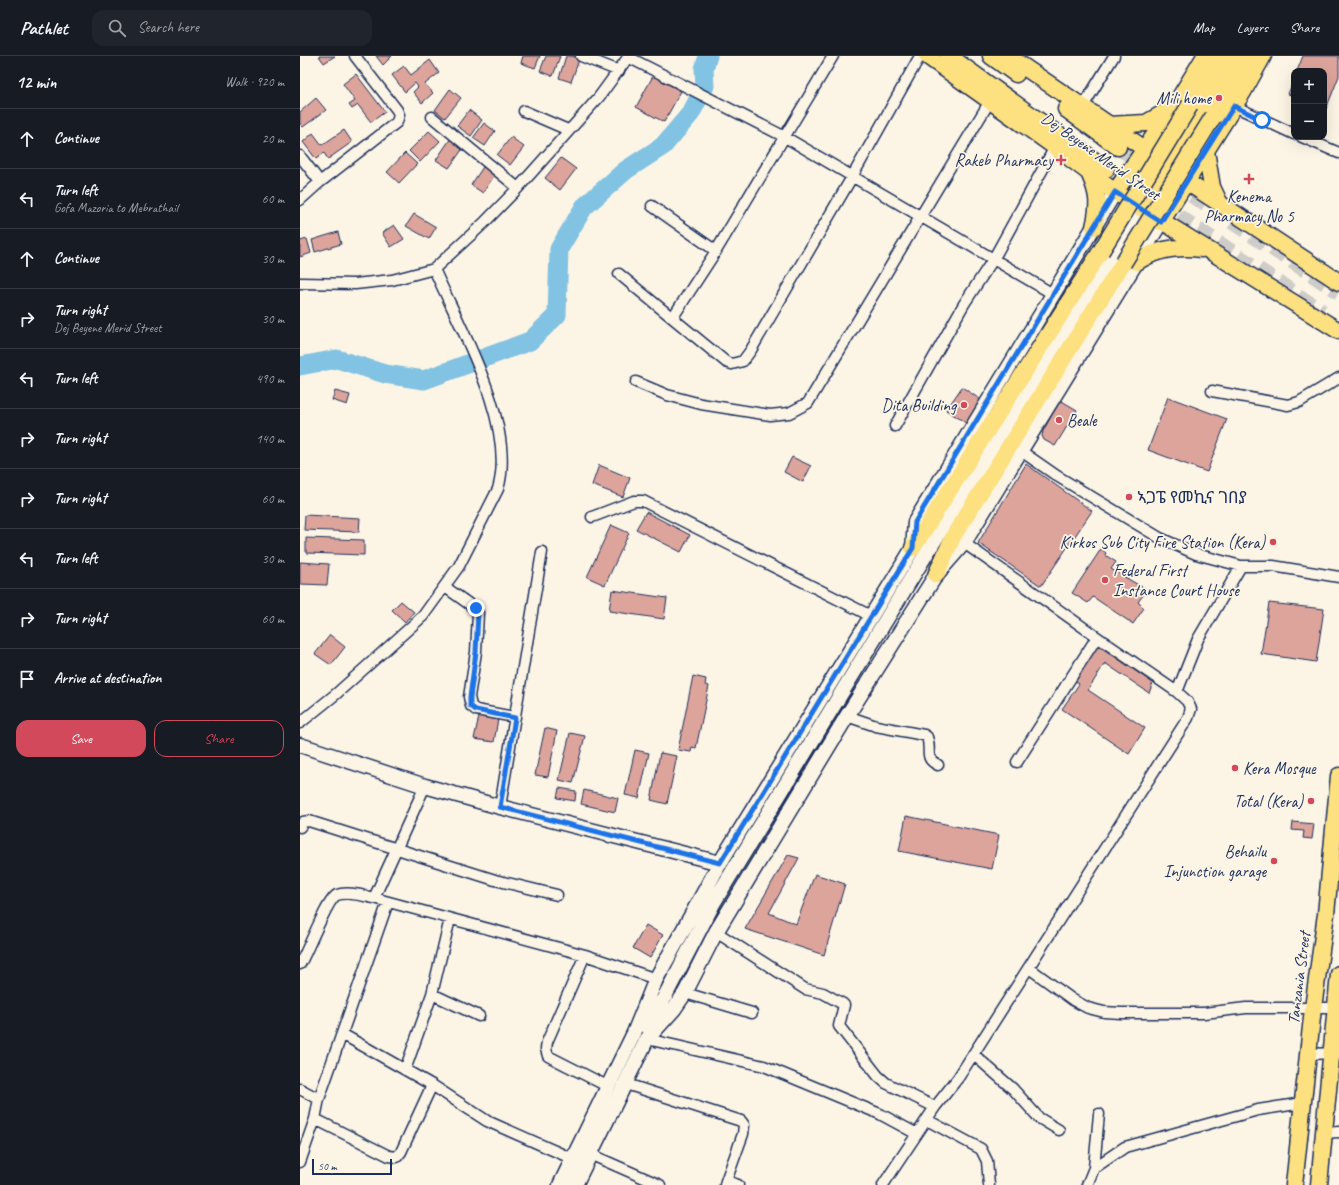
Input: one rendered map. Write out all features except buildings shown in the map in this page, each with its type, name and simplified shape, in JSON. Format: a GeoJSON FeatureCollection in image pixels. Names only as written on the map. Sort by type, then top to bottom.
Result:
{"type":"FeatureCollection","features":[{"type":"Feature","properties":{"kind":"main road","name":"Dej Beyene Merid Street"},"geometry":{"type":"LineString","coordinates":[[927,56],[1055,147],[1090,175],[1115,192],[1161,222],[1339,331]]}},
{"type":"Feature","properties":{"kind":"main road"},"geometry":{"type":"LineString","coordinates":[[949,56],[1106,169]]}},
{"type":"Feature","properties":{"kind":"main road"},"geometry":{"type":"LineString","coordinates":[[991,56],[1118,147]]}},
{"type":"Feature","properties":{"kind":"main road"},"geometry":{"type":"LineString","coordinates":[[913,548],[915,522],[1115,192],[1174,107],[1205,56]]}},
{"type":"Feature","properties":{"kind":"main road"},"geometry":{"type":"LineString","coordinates":[[560,1185],[634,1033],[656,979],[720,863],[913,548],[1101,251],[1221,56]]}},
{"type":"Feature","properties":{"kind":"main road"},"geometry":{"type":"LineString","coordinates":[[576,1185],[647,1039],[662,1000],[714,902],[938,535],[1168,167],[1234,56]]}},
{"type":"Feature","properties":{"kind":"main road"},"geometry":{"type":"LineString","coordinates":[[936,575],[964,543],[1021,451],[1213,117],[1250,56]]}},
{"type":"Feature","properties":{"kind":"main road"},"geometry":{"type":"LineString","coordinates":[[647,1039],[674,1009],[685,993],[716,932],[847,716],[936,575],[954,535],[1130,262],[1161,222],[1187,182],[1264,56]]}},
{"type":"Feature","properties":{"kind":"main road","name":"Dej Beyene Merid Street"},"geometry":{"type":"LineString","coordinates":[[1012,57],[1082,108],[1145,149],[1187,182],[1339,282]]}},
{"type":"Feature","properties":{"kind":"main road"},"geometry":{"type":"LineString","coordinates":[[1109,125],[1146,123],[1174,107]]}},
{"type":"Feature","properties":{"kind":"main road"},"geometry":{"type":"LineString","coordinates":[[1206,151],[1212,186],[1220,204]]}},
{"type":"Feature","properties":{"kind":"main road"},"geometry":{"type":"LineString","coordinates":[[1090,175],[1098,194],[1098,204],[1094,227]]}},
{"type":"Feature","properties":{"kind":"main road"},"geometry":{"type":"LineString","coordinates":[[1130,262],[1160,250],[1187,247],[1206,249]]}},
{"type":"Feature","properties":{"kind":"main road"},"geometry":{"type":"LineString","coordinates":[[300,744],[425,786],[500,807],[720,863]]}},
{"type":"Feature","properties":{"kind":"main road","name":"Tanzania Street"},"geometry":{"type":"LineString","coordinates":[[1294,1185],[1313,1008],[1326,914],[1338,786]]}},
{"type":"Feature","properties":{"kind":"main road"},"geometry":{"type":"LineString","coordinates":[[1319,1185],[1331,1132],[1335,1053],[1335,1008],[1339,974]]}},
{"type":"Feature","properties":{"kind":"main road"},"geometry":{"type":"LineString","coordinates":[[634,1033],[662,1000]]}},
{"type":"Feature","properties":{"kind":"street"},"geometry":{"type":"LineString","coordinates":[[300,200],[320,182],[397,122],[398,119],[396,110],[355,56]]}},
{"type":"Feature","properties":{"kind":"street"},"geometry":{"type":"LineString","coordinates":[[581,56],[619,71]]}},
{"type":"Feature","properties":{"kind":"street"},"geometry":{"type":"LineString","coordinates":[[300,282],[355,284],[392,280],[434,269],[484,223],[518,188],[568,130],[599,97],[629,56],[784,138],[1054,294]]}},
{"type":"Feature","properties":{"kind":"street"},"geometry":{"type":"LineString","coordinates":[[673,317],[716,251],[833,56]]}},
{"type":"Feature","properties":{"kind":"street"},"geometry":{"type":"LineString","coordinates":[[619,274],[726,362],[732,364],[743,361],[751,350],[852,177],[920,56]]}},
{"type":"Feature","properties":{"kind":"street"},"geometry":{"type":"LineString","coordinates":[[1082,108],[1114,56]]}},
{"type":"Feature","properties":{"kind":"street"},"geometry":{"type":"LineString","coordinates":[[636,382],[667,395],[701,404],[770,416],[790,413],[808,403],[990,101]]}},
{"type":"Feature","properties":{"kind":"street"},"geometry":{"type":"LineString","coordinates":[[1234,106],[1291,133]]}},
{"type":"Feature","properties":{"kind":"street"},"geometry":{"type":"LineString","coordinates":[[524,112],[568,130]]}},
{"type":"Feature","properties":{"kind":"street"},"geometry":{"type":"LineString","coordinates":[[432,117],[518,188]]}},
{"type":"Feature","properties":{"kind":"street"},"geometry":{"type":"LineString","coordinates":[[1309,140],[1339,153]]}},
{"type":"Feature","properties":{"kind":"street"},"geometry":{"type":"LineString","coordinates":[[895,426],[964,304],[994,258],[1055,147]]}},
{"type":"Feature","properties":{"kind":"street"},"geometry":{"type":"LineString","coordinates":[[300,156],[320,182]]}},
{"type":"Feature","properties":{"kind":"street"},"geometry":{"type":"LineString","coordinates":[[652,206],[716,251]]}},
{"type":"Feature","properties":{"kind":"street"},"geometry":{"type":"LineString","coordinates":[[300,723],[341,689],[423,616],[444,587],[480,527],[502,477],[502,450],[491,397],[434,269]]}},
{"type":"Feature","properties":{"kind":"street"},"geometry":{"type":"LineString","coordinates":[[1212,391],[1288,405],[1299,402],[1339,378]]}},
{"type":"Feature","properties":{"kind":"street"},"geometry":{"type":"LineString","coordinates":[[1021,451],[1064,480],[1160,538],[1196,554],[1241,566],[1272,566],[1339,576]]}},
{"type":"Feature","properties":{"kind":"street"},"geometry":{"type":"LineString","coordinates":[[592,516],[634,501],[642,501],[871,616]]}},
{"type":"Feature","properties":{"kind":"street"},"geometry":{"type":"LineString","coordinates":[[883,1185],[935,1107],[958,1078],[1188,718],[1191,709],[1187,701],[1177,692],[964,543]]}},
{"type":"Feature","properties":{"kind":"street"},"geometry":{"type":"LineString","coordinates":[[500,807],[542,552]]}},
{"type":"Feature","properties":{"kind":"street"},"geometry":{"type":"LineString","coordinates":[[1177,692],[1198,639],[1241,566]]}},
{"type":"Feature","properties":{"kind":"street"},"geometry":{"type":"LineString","coordinates":[[444,587],[476,608],[478,613],[476,652],[470,706],[476,710],[515,718]]}},
{"type":"Feature","properties":{"kind":"street"},"geometry":{"type":"LineString","coordinates":[[1017,762],[1097,637]]}},
{"type":"Feature","properties":{"kind":"street"},"geometry":{"type":"LineString","coordinates":[[847,716],[876,726],[924,735],[927,737],[929,742],[929,759],[931,762],[938,765]]}},
{"type":"Feature","properties":{"kind":"street"},"geometry":{"type":"LineString","coordinates":[[374,898],[425,786]]}},
{"type":"Feature","properties":{"kind":"street"},"geometry":{"type":"LineString","coordinates":[[300,827],[303,822],[309,821],[494,880],[557,894]]}},
{"type":"Feature","properties":{"kind":"street"},"geometry":{"type":"LineString","coordinates":[[300,964],[313,940],[329,902],[336,895],[346,894],[374,898],[585,955],[656,979]]}},
{"type":"Feature","properties":{"kind":"street"},"geometry":{"type":"LineString","coordinates":[[300,1162],[319,1099],[388,902]]}},
{"type":"Feature","properties":{"kind":"street"},"geometry":{"type":"LineString","coordinates":[[405,1070],[432,994],[450,919]]}},
{"type":"Feature","properties":{"kind":"street"},"geometry":{"type":"LineString","coordinates":[[716,932],[805,989],[823,993],[843,1004],[844,1006],[840,1026],[878,1076],[886,1083],[935,1107]]}},
{"type":"Feature","properties":{"kind":"street"},"geometry":{"type":"LineString","coordinates":[[585,955],[547,1042],[546,1049],[548,1056],[607,1086]]}},
{"type":"Feature","properties":{"kind":"street"},"geometry":{"type":"LineString","coordinates":[[1029,968],[1073,1000],[1088,1008],[1104,1012],[1204,1012],[1246,1008],[1335,1008]]}},
{"type":"Feature","properties":{"kind":"street"},"geometry":{"type":"LineString","coordinates":[[685,993],[752,1013]]}},
{"type":"Feature","properties":{"kind":"street"},"geometry":{"type":"LineString","coordinates":[[432,994],[479,1016]]}},
{"type":"Feature","properties":{"kind":"street"},"geometry":{"type":"LineString","coordinates":[[342,1034],[432,1085],[487,1121],[575,1154],[591,1155],[660,1185]]}},
{"type":"Feature","properties":{"kind":"street"},"geometry":{"type":"LineString","coordinates":[[647,1039],[764,1066],[880,1114],[917,1134]]}},
{"type":"Feature","properties":{"kind":"street"},"geometry":{"type":"LineString","coordinates":[[1309,1054],[1335,1053]]}},
{"type":"Feature","properties":{"kind":"street"},"geometry":{"type":"LineString","coordinates":[[973,1054],[1012,1089],[1039,1118],[1059,1130]]}},
{"type":"Feature","properties":{"kind":"street"},"geometry":{"type":"LineString","coordinates":[[626,1084],[741,1121],[744,1125],[743,1134],[726,1183],[738,1185]]}},
{"type":"Feature","properties":{"kind":"street"},"geometry":{"type":"LineString","coordinates":[[314,1119],[389,1156],[397,1157],[402,1152],[432,1085]]}},
{"type":"Feature","properties":{"kind":"street"},"geometry":{"type":"LineString","coordinates":[[300,1089],[319,1099]]}},
{"type":"Feature","properties":{"kind":"street"},"geometry":{"type":"LineString","coordinates":[[1094,1168],[1125,1147],[1258,1110],[1303,1103]]}},
{"type":"Feature","properties":{"kind":"street"},"geometry":{"type":"LineString","coordinates":[[1087,1185],[1094,1168],[1099,1114]]}},
{"type":"Feature","properties":{"kind":"street"},"geometry":{"type":"LineString","coordinates":[[927,1120],[981,1149],[987,1161],[989,1185]]}},
{"type":"Feature","properties":{"kind":"waterway"},"geometry":{"type":"LineString","coordinates":[[300,366],[337,359],[385,374],[424,380],[530,341],[557,315],[559,249],[584,207],[626,170],[663,146],[691,113],[705,86],[704,69],[708,56]]}},
{"type":"Feature","properties":{"kind":"tunnel"},"geometry":{"type":"LineString","coordinates":[[1118,147],[1149,167]]}},
{"type":"Feature","properties":{"kind":"tunnel"},"geometry":{"type":"LineString","coordinates":[[1106,169],[1135,188]]}},
{"type":"Feature","properties":{"kind":"tunnel"},"geometry":{"type":"LineString","coordinates":[[1172,182],[1339,292]]}},
{"type":"Feature","properties":{"kind":"tunnel"},"geometry":{"type":"LineString","coordinates":[[1158,203],[1322,312]]}},
{"type":"Feature","properties":{"kind":"place","name":"Mili home"},"geometry":{"type":"Point","coordinates":[1219,98]}},
{"type":"Feature","properties":{"kind":"place","name":"Rakeb Pharmacy"},"geometry":{"type":"Point","coordinates":[1061,160]}},
{"type":"Feature","properties":{"kind":"place","name":"Kenema Pharmacy No 5"},"geometry":{"type":"Point","coordinates":[1249,179]}},
{"type":"Feature","properties":{"kind":"place","name":"Dita Building"},"geometry":{"type":"Point","coordinates":[964,405]}},
{"type":"Feature","properties":{"kind":"place","name":"Beale"},"geometry":{"type":"Point","coordinates":[1059,420]}},
{"type":"Feature","properties":{"kind":"place","name":"ኣጋፔ የመኪና ገበያ"},"geometry":{"type":"Point","coordinates":[1129,497]}},
{"type":"Feature","properties":{"kind":"place","name":"Kirkos Sub City Fire Station (Kera)"},"geometry":{"type":"Point","coordinates":[1273,542]}},
{"type":"Feature","properties":{"kind":"place","name":"Federal First Instance Court House"},"geometry":{"type":"Point","coordinates":[1105,580]}},
{"type":"Feature","properties":{"kind":"place","name":"Kera Mosque"},"geometry":{"type":"Point","coordinates":[1235,768]}},
{"type":"Feature","properties":{"kind":"place","name":"Total (Kera)"},"geometry":{"type":"Point","coordinates":[1311,801]}},
{"type":"Feature","properties":{"kind":"place","name":"Behailu Injunction garage"},"geometry":{"type":"Point","coordinates":[1274,861]}},
{"type":"Feature","properties":{"kind":"route"},"geometry":{"type":"LineString","coordinates":[[476,608],[478,613],[476,652],[470,706],[476,710],[515,718],[500,807],[720,863],[913,548],[915,522],[976,425],[1115,192],[1161,222],[1234,106],[1262,120]]}}]}
